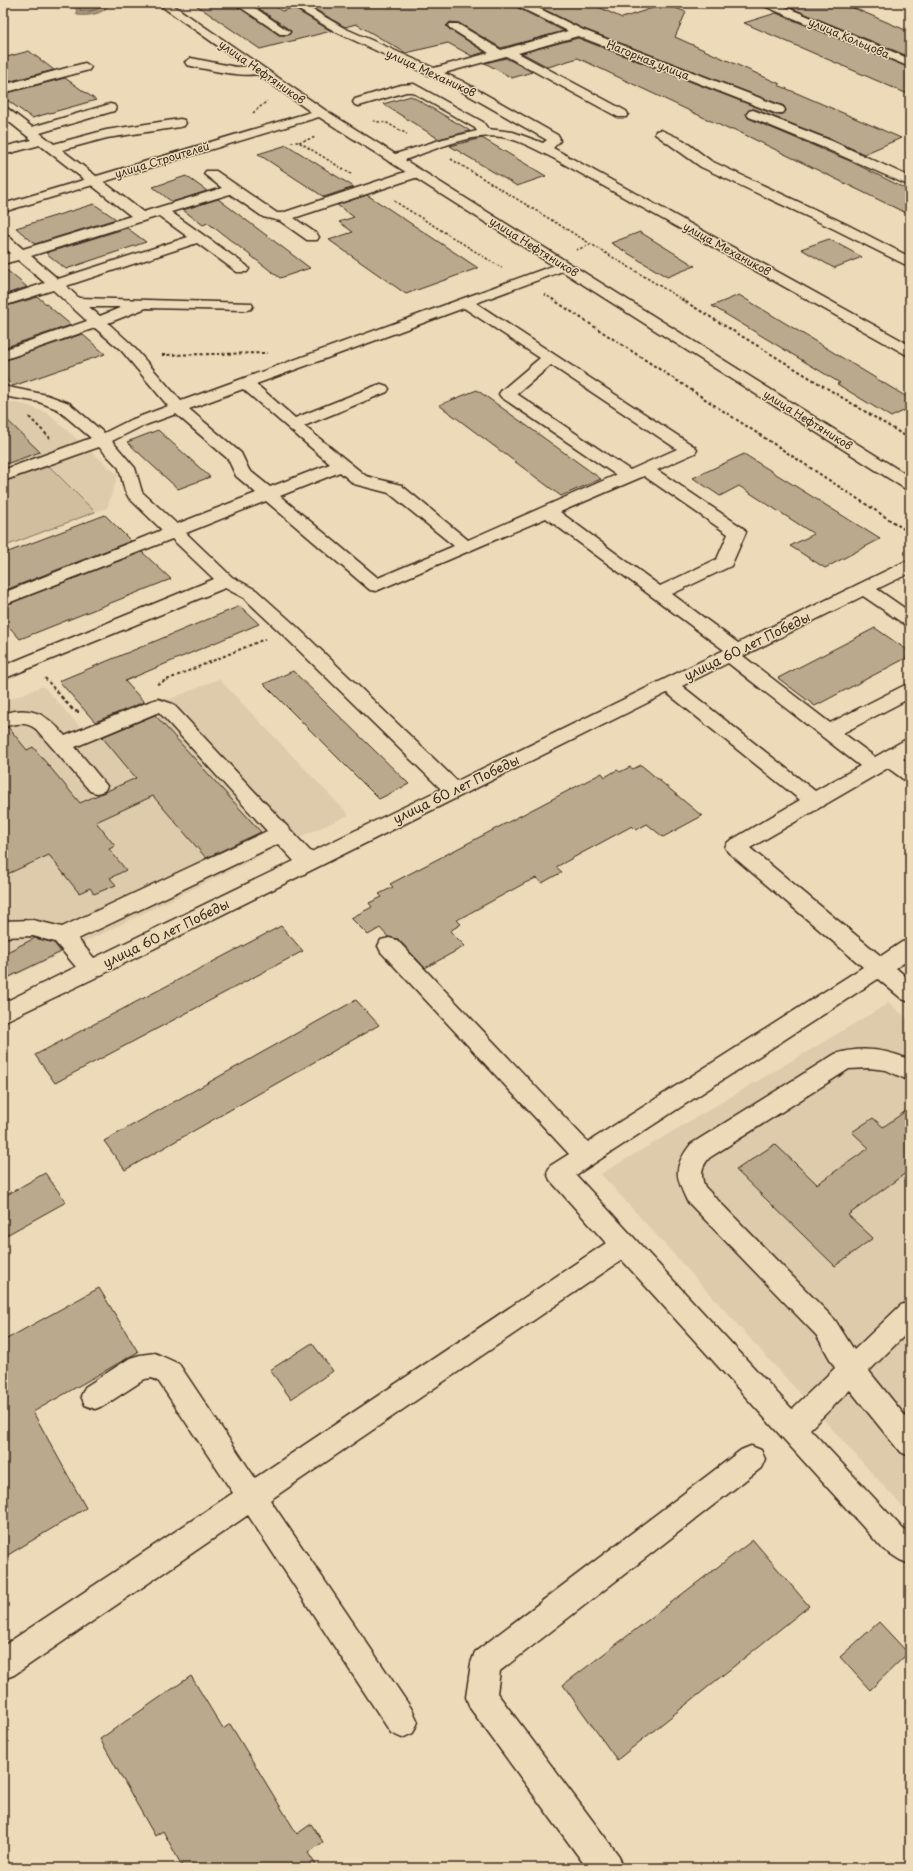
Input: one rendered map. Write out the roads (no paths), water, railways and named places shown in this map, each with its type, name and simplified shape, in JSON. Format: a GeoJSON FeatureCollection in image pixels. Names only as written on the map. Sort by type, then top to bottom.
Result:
{"type":"FeatureCollection","features":[{"type":"Feature","properties":{"kind":"street","name":"улица Нефтяников"},"geometry":{"type":"LineString","coordinates":[[163,3],[321,113],[910,484]]}},
{"type":"Feature","properties":{"kind":"street"},"geometry":{"type":"LineString","coordinates":[[240,3],[284,32]]}},
{"type":"Feature","properties":{"kind":"street","name":"улица Механиков"},"geometry":{"type":"LineString","coordinates":[[293,3],[340,30],[458,84],[554,139],[552,144],[543,148]]}},
{"type":"Feature","properties":{"kind":"street","name":"Нагорная улица"},"geometry":{"type":"LineString","coordinates":[[519,3],[580,32],[779,110]]}},
{"type":"Feature","properties":{"kind":"street","name":"улица Кольцова"},"geometry":{"type":"LineString","coordinates":[[766,3],[910,63]]}},
{"type":"Feature","properties":{"kind":"street"},"geometry":{"type":"LineString","coordinates":[[454,26],[622,114]]}},
{"type":"Feature","properties":{"kind":"street"},"geometry":{"type":"LineString","coordinates":[[434,72],[580,32]]}},
{"type":"Feature","properties":{"kind":"street"},"geometry":{"type":"LineString","coordinates":[[191,62],[236,71],[259,70]]}},
{"type":"Feature","properties":{"kind":"street"},"geometry":{"type":"LineString","coordinates":[[3,89],[85,67]]}},
{"type":"Feature","properties":{"kind":"street"},"geometry":{"type":"LineString","coordinates":[[358,102],[405,88],[414,88],[479,125],[484,132]]}},
{"type":"Feature","properties":{"kind":"street"},"geometry":{"type":"LineString","coordinates":[[30,132],[110,108]]}},
{"type":"Feature","properties":{"kind":"street"},"geometry":{"type":"LineString","coordinates":[[741,109],[827,144],[910,182]]}},
{"type":"Feature","properties":{"kind":"street"},"geometry":{"type":"LineString","coordinates":[[3,111],[141,217]]}},
{"type":"Feature","properties":{"kind":"street","name":"улица Строителей"},"geometry":{"type":"LineString","coordinates":[[3,208],[321,113]]}},
{"type":"Feature","properties":{"kind":"street"},"geometry":{"type":"LineString","coordinates":[[3,151],[106,134],[180,124]]}},
{"type":"Feature","properties":{"kind":"street","name":"улица Механиков"},"geometry":{"type":"LineString","coordinates":[[394,159],[484,132],[497,132],[510,135],[558,155],[910,351]]}},
{"type":"Feature","properties":{"kind":"street"},"geometry":{"type":"LineString","coordinates":[[661,134],[678,143],[706,164],[840,226],[910,263]]}},
{"type":"Feature","properties":{"kind":"street"},"geometry":{"type":"LineString","coordinates":[[210,174],[268,214],[275,217],[283,217],[416,173]]}},
{"type":"Feature","properties":{"kind":"street"},"geometry":{"type":"LineString","coordinates":[[3,260],[231,189]]}},
{"type":"Feature","properties":{"kind":"street"},"geometry":{"type":"LineString","coordinates":[[161,211],[242,269]]}},
{"type":"Feature","properties":{"kind":"street"},"geometry":{"type":"LineString","coordinates":[[283,217],[312,236]]}},
{"type":"Feature","properties":{"kind":"street"},"geometry":{"type":"LineString","coordinates":[[3,302],[199,238]]}},
{"type":"Feature","properties":{"kind":"street"},"geometry":{"type":"LineString","coordinates":[[3,239],[98,322],[133,355],[178,408],[236,457],[242,472],[376,586],[690,450],[465,302]]}},
{"type":"Feature","properties":{"kind":"street"},"geometry":{"type":"LineString","coordinates":[[3,476],[102,440],[134,424],[563,266]]}},
{"type":"Feature","properties":{"kind":"street"},"geometry":{"type":"LineString","coordinates":[[75,302],[246,306]]}},
{"type":"Feature","properties":{"kind":"street"},"geometry":{"type":"LineString","coordinates":[[3,355],[98,322],[144,304]]}},
{"type":"Feature","properties":{"kind":"street"},"geometry":{"type":"LineString","coordinates":[[550,358],[507,394],[630,477]]}},
{"type":"Feature","properties":{"kind":"street"},"geometry":{"type":"LineString","coordinates":[[246,383],[293,425],[360,480],[395,489],[466,547]]}},
{"type":"Feature","properties":{"kind":"street"},"geometry":{"type":"LineString","coordinates":[[293,425],[381,389]]}},
{"type":"Feature","properties":{"kind":"street"},"geometry":{"type":"LineString","coordinates":[[3,391],[62,406],[70,411],[102,440],[127,468],[132,489],[135,494],[226,581],[250,594],[288,629],[454,790]]}},
{"type":"Feature","properties":{"kind":"street"},"geometry":{"type":"LineString","coordinates":[[3,599],[342,465]]}},
{"type":"Feature","properties":{"kind":"street"},"geometry":{"type":"LineString","coordinates":[[645,470],[737,532],[725,562],[659,593]]}},
{"type":"Feature","properties":{"kind":"street"},"geometry":{"type":"LineString","coordinates":[[549,512],[659,593],[829,732],[882,762],[910,774]]}},
{"type":"Feature","properties":{"kind":"street","name":"улица 60 лет Победы"},"geometry":{"type":"LineString","coordinates":[[3,1013],[910,566]]}},
{"type":"Feature","properties":{"kind":"street"},"geometry":{"type":"LineString","coordinates":[[3,672],[226,581]]}},
{"type":"Feature","properties":{"kind":"street"},"geometry":{"type":"LineString","coordinates":[[864,589],[910,620]]}},
{"type":"Feature","properties":{"kind":"street"},"geometry":{"type":"LineString","coordinates":[[669,685],[814,801]]}},
{"type":"Feature","properties":{"kind":"street"},"geometry":{"type":"LineString","coordinates":[[829,732],[910,690]]}},
{"type":"Feature","properties":{"kind":"street"},"geometry":{"type":"LineString","coordinates":[[62,745],[147,708],[158,705],[166,708],[308,863]]}},
{"type":"Feature","properties":{"kind":"street"},"geometry":{"type":"LineString","coordinates":[[3,721],[18,717],[35,719],[44,724],[97,786]]}},
{"type":"Feature","properties":{"kind":"street"},"geometry":{"type":"LineString","coordinates":[[910,746],[735,847],[910,993]]}},
{"type":"Feature","properties":{"kind":"street"},"geometry":{"type":"LineString","coordinates":[[63,936],[282,833]]}},
{"type":"Feature","properties":{"kind":"street"},"geometry":{"type":"LineString","coordinates":[[3,929],[28,926],[43,928],[63,936],[91,970]]}},
{"type":"Feature","properties":{"kind":"street"},"geometry":{"type":"LineString","coordinates":[[389,946],[586,1156]]}},
{"type":"Feature","properties":{"kind":"street"},"geometry":{"type":"LineString","coordinates":[[910,948],[559,1173],[893,1538],[910,1550]]}},
{"type":"Feature","properties":{"kind":"street"},"geometry":{"type":"LineString","coordinates":[[910,1072],[885,1060],[864,1057],[843,1061],[700,1151],[690,1164],[689,1180],[696,1194],[826,1328],[851,1370],[910,1443]]}},
{"type":"Feature","properties":{"kind":"street"},"geometry":{"type":"LineString","coordinates":[[3,1664],[251,1495],[625,1244]]}},
{"type":"Feature","properties":{"kind":"street"},"geometry":{"type":"LineString","coordinates":[[793,1427],[910,1313]]}},
{"type":"Feature","properties":{"kind":"street"},"geometry":{"type":"LineString","coordinates":[[95,1396],[140,1368],[155,1365],[169,1373],[402,1722]]}},
{"type":"Feature","properties":{"kind":"street"},"geometry":{"type":"LineString","coordinates":[[607,1868],[481,1697],[486,1663],[751,1459]]}},
{"type":"Feature","properties":{"kind":"water"},"geometry":{"type":"Polygon","coordinates":[[[61,3],[116,3],[109,5],[99,13],[77,15],[76,8],[66,7],[61,3]]]}}]}
